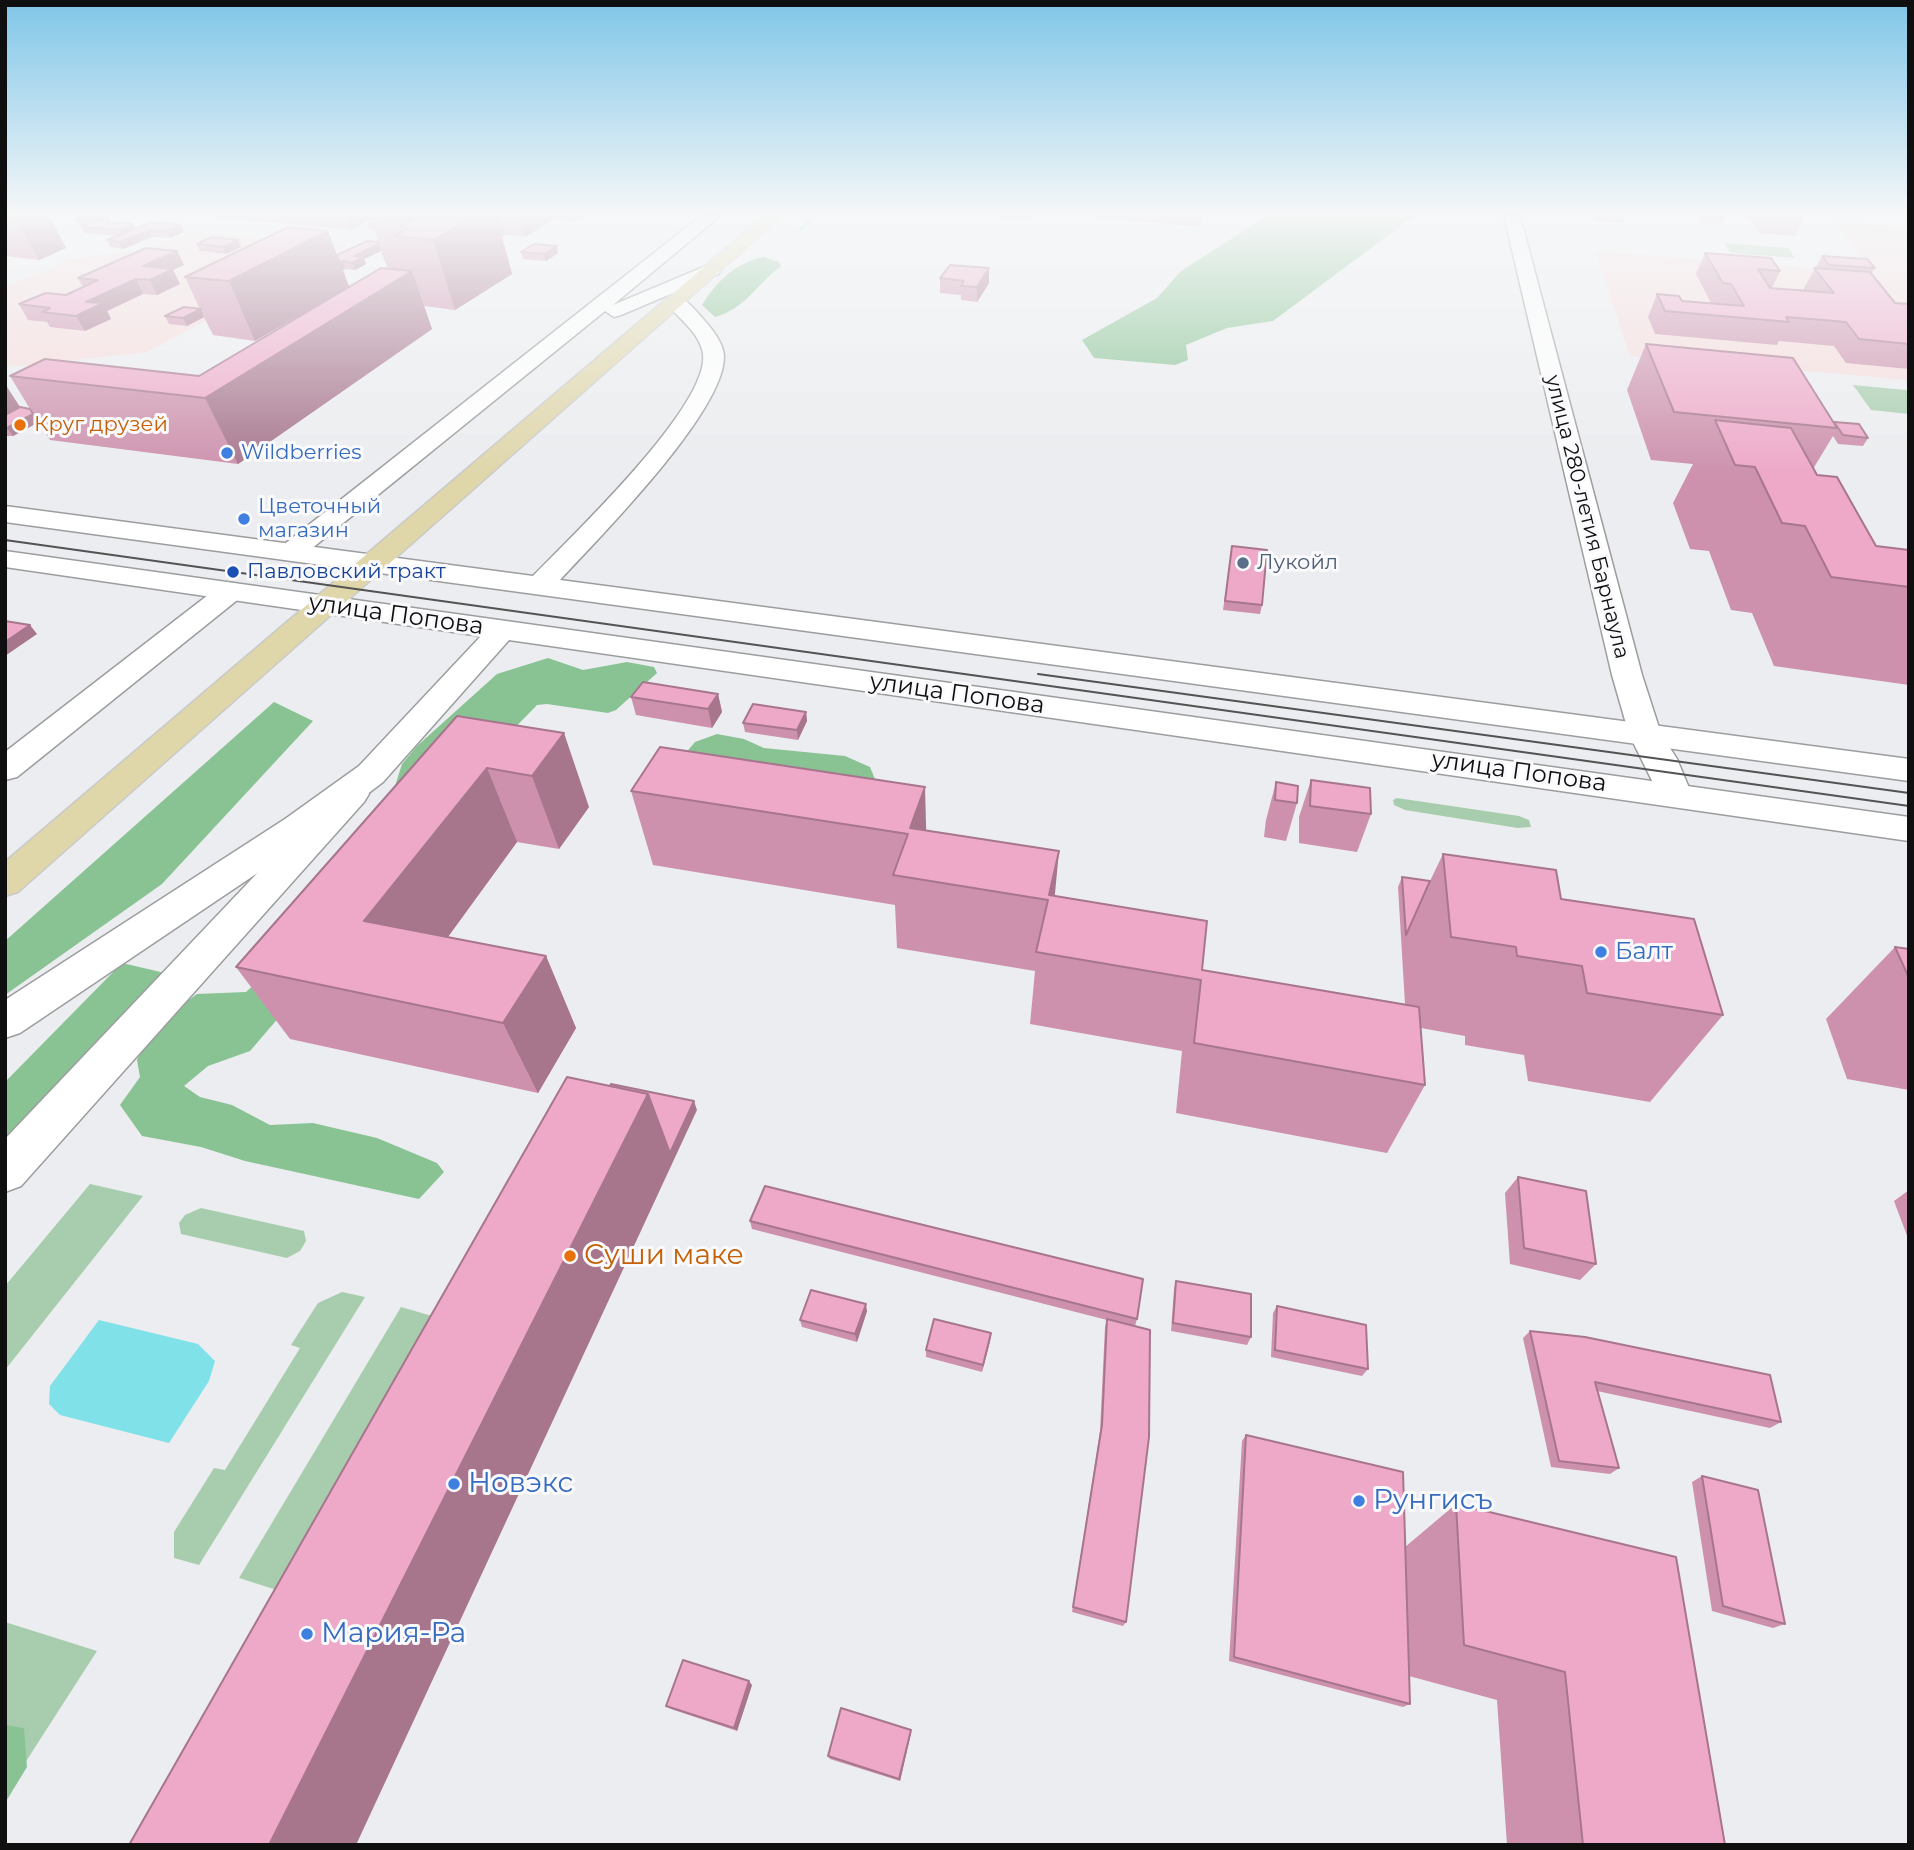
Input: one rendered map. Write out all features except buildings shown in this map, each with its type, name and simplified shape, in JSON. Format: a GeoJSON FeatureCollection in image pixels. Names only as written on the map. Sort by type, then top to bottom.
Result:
{"type":"FeatureCollection","features":[{"type":"Feature","properties":{"kind":"main road"},"geometry":{"type":"LineString","coordinates":[[291,552],[604,302]]}},
{"type":"Feature","properties":{"kind":"main road"},"geometry":{"type":"LineString","coordinates":[[567,331],[635,302]]}},
{"type":"Feature","properties":{"kind":"main road"},"geometry":{"type":"LineString","coordinates":[[5,883],[676,302]]}},
{"type":"Feature","properties":{"kind":"main road"},"geometry":{"type":"LineString","coordinates":[[539,586],[664,451],[699,400],[714,362],[711,342],[676,302]]}},
{"type":"Feature","properties":{"kind":"main road","name":"улица 280-летия Барнаула"},"geometry":{"type":"LineString","coordinates":[[1534,302],[1627,675],[1645,734],[1660,759],[1675,795]]}},
{"type":"Feature","properties":{"kind":"main road","name":"улица Попова"},"geometry":{"type":"LineString","coordinates":[[5,514],[1909,770]]}},
{"type":"Feature","properties":{"kind":"main road","name":"улица Попова"},"geometry":{"type":"LineString","coordinates":[[5,559],[1909,829]]}},
{"type":"Feature","properties":{"kind":"main road"},"geometry":{"type":"LineString","coordinates":[[5,769],[231,591]]}},
{"type":"Feature","properties":{"kind":"main road"},"geometry":{"type":"LineString","coordinates":[[5,1171],[502,630]]}},
{"type":"Feature","properties":{"kind":"main road"},"geometry":{"type":"LineString","coordinates":[[1192,726],[1200,675]]}},
{"type":"Feature","properties":{"kind":"main road"},"geometry":{"type":"LineString","coordinates":[[5,1021],[298,828],[371,774]]}},
{"type":"Feature","properties":{"kind":"shaded area"},"geometry":{"type":"Polygon","coordinates":[[[5,302],[241,302],[147,352],[22,366],[5,365],[5,302]]]}},
{"type":"Feature","properties":{"kind":"shaded area"},"geometry":{"type":"Polygon","coordinates":[[[1612,302],[1909,302],[1909,380],[1630,356],[1612,302]]]}},
{"type":"Feature","properties":{"kind":"green space"},"geometry":{"type":"Polygon","coordinates":[[[704,302],[743,302],[715,317],[702,305],[704,302]]]}},
{"type":"Feature","properties":{"kind":"green space"},"geometry":{"type":"Polygon","coordinates":[[[1149,302],[1298,302],[1273,321],[1227,328],[1186,345],[1188,360],[1175,365],[1094,358],[1082,340],[1149,302]]]}},
{"type":"Feature","properties":{"kind":"green space"},"geometry":{"type":"Polygon","coordinates":[[[1853,385],[1906,390],[1909,393],[1909,414],[1871,410],[1853,385]]]}},
{"type":"Feature","properties":{"kind":"green space"},"geometry":{"type":"Polygon","coordinates":[[[548,658],[583,670],[627,662],[654,667],[657,673],[616,710],[608,713],[547,704],[537,705],[496,747],[305,987],[250,1051],[208,1066],[184,1086],[200,1097],[232,1105],[270,1125],[313,1123],[377,1138],[437,1163],[444,1172],[419,1199],[245,1161],[201,1147],[142,1136],[120,1105],[140,1077],[137,1060],[153,1025],[197,994],[246,992],[269,971],[396,813],[396,783],[402,764],[417,746],[497,674],[548,658]]]}},
{"type":"Feature","properties":{"kind":"green space"},"geometry":{"type":"Polygon","coordinates":[[[274,702],[313,721],[162,884],[5,995],[5,941],[274,702]]]}},
{"type":"Feature","properties":{"kind":"green space"},"geometry":{"type":"Polygon","coordinates":[[[717,734],[744,739],[764,748],[845,756],[870,767],[877,784],[679,761],[695,742],[717,734]]]}},
{"type":"Feature","properties":{"kind":"green space"},"geometry":{"type":"Polygon","coordinates":[[[1397,798],[1519,816],[1529,820],[1531,827],[1518,828],[1405,810],[1394,805],[1393,800],[1397,798]]]}},
{"type":"Feature","properties":{"kind":"green space"},"geometry":{"type":"Polygon","coordinates":[[[122,963],[165,973],[5,1142],[5,1082],[122,963]]]}},
{"type":"Feature","properties":{"kind":"green space"},"geometry":{"type":"Polygon","coordinates":[[[90,1184],[143,1196],[5,1370],[5,1286],[90,1184]]]}},
{"type":"Feature","properties":{"kind":"green space"},"geometry":{"type":"Polygon","coordinates":[[[201,1208],[304,1231],[306,1241],[300,1251],[287,1258],[181,1234],[179,1223],[185,1215],[201,1208]]]}},
{"type":"Feature","properties":{"kind":"green space"},"geometry":{"type":"Polygon","coordinates":[[[342,1292],[365,1297],[199,1565],[174,1558],[174,1532],[214,1468],[225,1470],[300,1348],[291,1345],[318,1303],[342,1292]]]}},
{"type":"Feature","properties":{"kind":"green space"},"geometry":{"type":"Polygon","coordinates":[[[401,1307],[439,1318],[283,1592],[239,1578],[401,1307]]]}},
{"type":"Feature","properties":{"kind":"green space"},"geometry":{"type":"Polygon","coordinates":[[[5,1622],[97,1651],[5,1794],[5,1622]]]}},
{"type":"Feature","properties":{"kind":"green space"},"geometry":{"type":"Polygon","coordinates":[[[5,1725],[24,1728],[27,1767],[5,1803],[5,1725]]]}},
{"type":"Feature","properties":{"kind":"water"},"geometry":{"type":"Polygon","coordinates":[[[99,1320],[198,1344],[215,1361],[209,1381],[169,1443],[60,1415],[49,1404],[50,1386],[99,1320]]]}},
{"type":"Feature","properties":{"kind":"tram line"},"geometry":{"type":"LineString","coordinates":[[5,540],[1909,806]]}},
{"type":"Feature","properties":{"kind":"tram line"},"geometry":{"type":"LineString","coordinates":[[1038,674],[1909,793]]}},
{"type":"Feature","properties":{"kind":"place","name":"Круг друзей"},"geometry":{"type":"Point","coordinates":[20,425]}},
{"type":"Feature","properties":{"kind":"place","name":"Wildberries"},"geometry":{"type":"Point","coordinates":[227,453]}},
{"type":"Feature","properties":{"kind":"place","name":"Цветочный магазин"},"geometry":{"type":"Point","coordinates":[244,519]}},
{"type":"Feature","properties":{"kind":"place","name":"Лукойл"},"geometry":{"type":"Point","coordinates":[1243,563]}},
{"type":"Feature","properties":{"kind":"place","name":"Павловский тракт"},"geometry":{"type":"Point","coordinates":[233,572]}},
{"type":"Feature","properties":{"kind":"place","name":"Балт"},"geometry":{"type":"Point","coordinates":[1601,952]}},
{"type":"Feature","properties":{"kind":"place","name":"Суши маке"},"geometry":{"type":"Point","coordinates":[570,1256]}},
{"type":"Feature","properties":{"kind":"place","name":"Новэкс"},"geometry":{"type":"Point","coordinates":[454,1484]}},
{"type":"Feature","properties":{"kind":"place","name":"Рунгисъ"},"geometry":{"type":"Point","coordinates":[1359,1501]}},
{"type":"Feature","properties":{"kind":"place","name":"Мария-Ра"},"geometry":{"type":"Point","coordinates":[307,1634]}}]}
